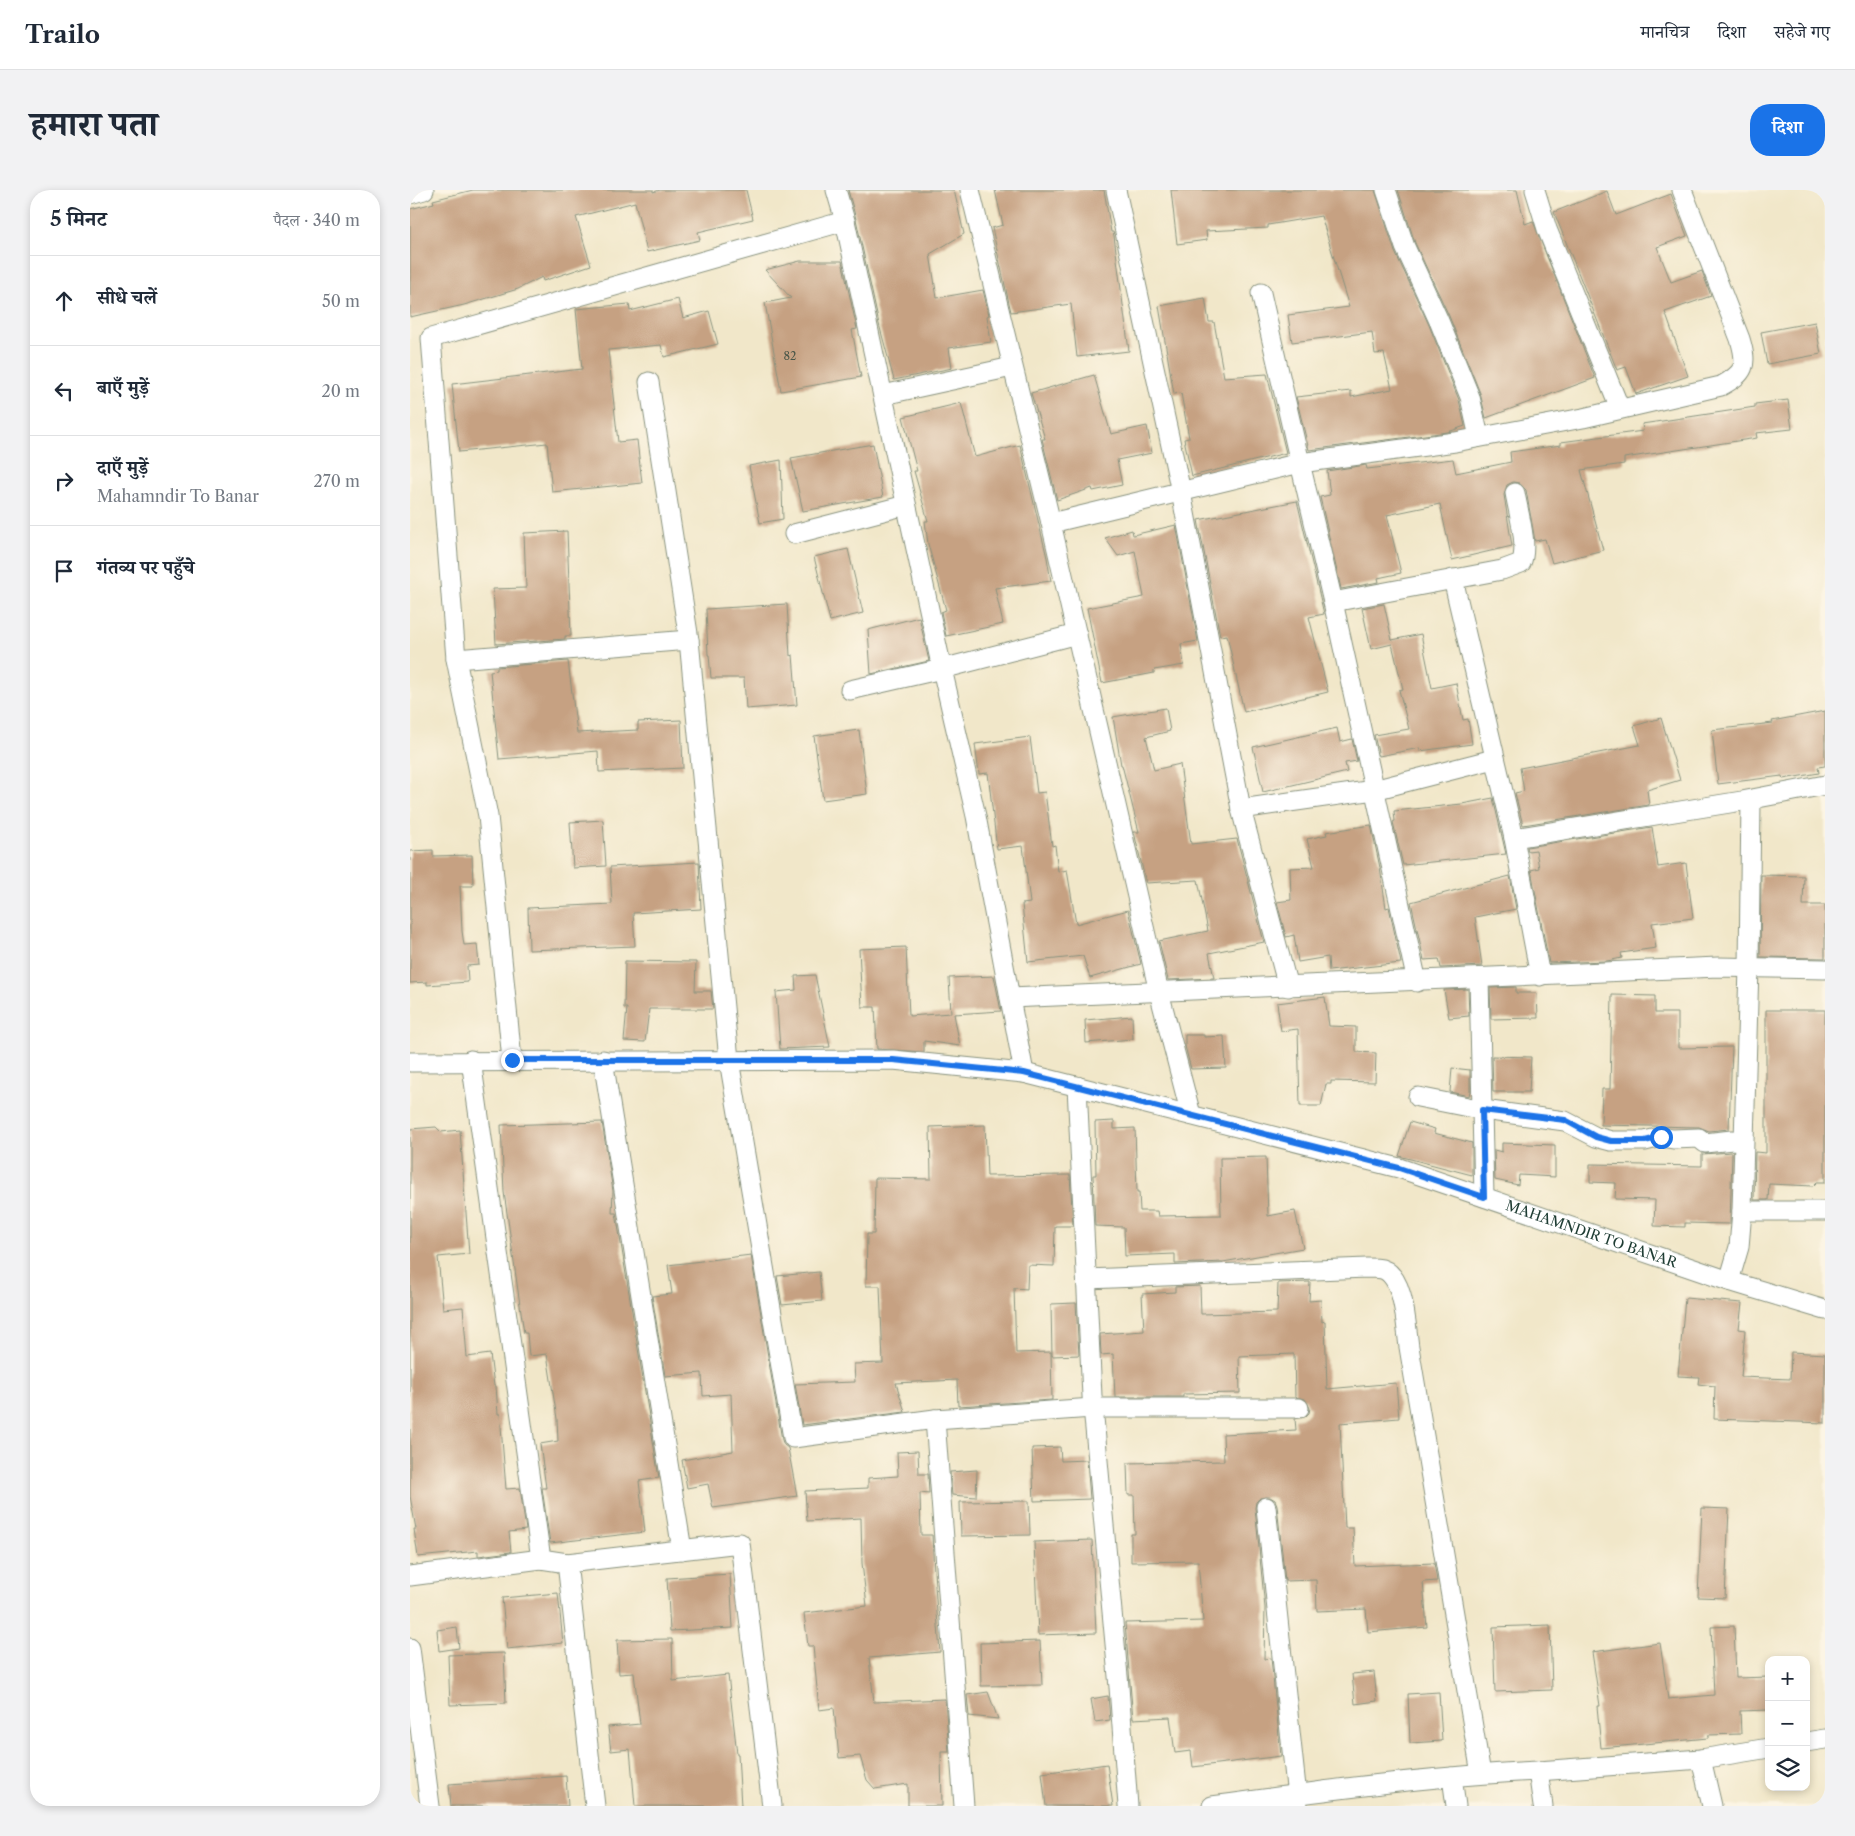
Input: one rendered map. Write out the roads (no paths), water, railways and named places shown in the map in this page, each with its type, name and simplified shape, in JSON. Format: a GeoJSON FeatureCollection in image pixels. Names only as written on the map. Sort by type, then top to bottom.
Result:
{"type":"FeatureCollection","features":[{"type":"Feature","properties":{"kind":"street"},"geometry":{"type":"LineString","coordinates":[[410,194],[424,190]]}},
{"type":"Feature","properties":{"kind":"street"},"geometry":{"type":"LineString","coordinates":[[836,190],[845,221],[942,669],[976,816],[1024,1073]]}},
{"type":"Feature","properties":{"kind":"street"},"geometry":{"type":"LineString","coordinates":[[970,190],[1051,523],[1159,992],[1191,1115]]}},
{"type":"Feature","properties":{"kind":"street"},"geometry":{"type":"LineString","coordinates":[[1116,190],[1181,492],[1241,809],[1288,987]]}},
{"type":"Feature","properties":{"kind":"street"},"geometry":{"type":"LineString","coordinates":[[1386,190],[1405,247],[1439,321],[1470,397],[1478,437]]}},
{"type":"Feature","properties":{"kind":"street"},"geometry":{"type":"LineString","coordinates":[[1536,190],[1547,229],[1620,409]]}},
{"type":"Feature","properties":{"kind":"street"},"geometry":{"type":"LineString","coordinates":[[1051,523],[1300,463],[1455,442],[1583,418],[1721,386],[1736,378],[1744,365],[1744,351],[1682,190]]}},
{"type":"Feature","properties":{"kind":"street"},"geometry":{"type":"LineString","coordinates":[[512,1060],[488,816],[456,659],[431,338],[845,221]]}},
{"type":"Feature","properties":{"kind":"street"},"geometry":{"type":"LineString","coordinates":[[1261,293],[1333,602],[1417,982]]}},
{"type":"Feature","properties":{"kind":"street"},"geometry":{"type":"LineString","coordinates":[[882,395],[1012,367]]}},
{"type":"Feature","properties":{"kind":"street"},"geometry":{"type":"LineString","coordinates":[[649,382],[689,640],[729,1060],[793,1438],[935,1419],[1093,1408],[1299,1408]]}},
{"type":"Feature","properties":{"kind":"street"},"geometry":{"type":"LineString","coordinates":[[1333,602],[1502,570],[1520,563],[1524,557],[1524,547],[1515,493]]}},
{"type":"Feature","properties":{"kind":"street"},"geometry":{"type":"LineString","coordinates":[[794,534],[906,505]]}},
{"type":"Feature","properties":{"kind":"street"},"geometry":{"type":"LineString","coordinates":[[1453,579],[1514,838],[1540,976]]}},
{"type":"Feature","properties":{"kind":"street"},"geometry":{"type":"LineString","coordinates":[[850,690],[942,669],[1077,634]]}},
{"type":"Feature","properties":{"kind":"street"},"geometry":{"type":"LineString","coordinates":[[456,659],[689,640]]}},
{"type":"Feature","properties":{"kind":"street"},"geometry":{"type":"LineString","coordinates":[[1241,809],[1374,790],[1494,759]]}},
{"type":"Feature","properties":{"kind":"street"},"geometry":{"type":"LineString","coordinates":[[1514,838],[1751,800],[1825,785]]}},
{"type":"Feature","properties":{"kind":"street"},"geometry":{"type":"LineString","coordinates":[[1730,1281],[1739,1247],[1742,1210],[1749,968],[1751,800]]}},
{"type":"Feature","properties":{"kind":"street"},"geometry":{"type":"LineString","coordinates":[[1010,998],[1708,968],[1825,969]]}},
{"type":"Feature","properties":{"kind":"street"},"geometry":{"type":"LineString","coordinates":[[1478,978],[1484,1197]]}},
{"type":"Feature","properties":{"kind":"street"},"geometry":{"type":"LineString","coordinates":[[470,1060],[541,1559]]}},
{"type":"Feature","properties":{"kind":"street","name":"MAHAMNDIR TO BANAR"},"geometry":{"type":"LineString","coordinates":[[410,1062],[470,1060],[893,1060],[1024,1073],[1399,1168],[1730,1281],[1825,1310]]}},
{"type":"Feature","properties":{"kind":"street"},"geometry":{"type":"LineString","coordinates":[[603,1060],[682,1550]]}},
{"type":"Feature","properties":{"kind":"street"},"geometry":{"type":"LineString","coordinates":[[1077,1086],[1093,1408],[1128,1806]]}},
{"type":"Feature","properties":{"kind":"street"},"geometry":{"type":"LineString","coordinates":[[1418,1097],[1482,1110],[1565,1120],[1596,1137],[1611,1141],[1645,1141],[1661,1137],[1673,1139],[1699,1138],[1705,1144],[1732,1140],[1743,1141]]}},
{"type":"Feature","properties":{"kind":"street"},"geometry":{"type":"LineString","coordinates":[[1742,1210],[1825,1211]]}},
{"type":"Feature","properties":{"kind":"street"},"geometry":{"type":"LineString","coordinates":[[1087,1279],[1367,1268],[1383,1269],[1396,1280],[1405,1316],[1481,1774]]}},
{"type":"Feature","properties":{"kind":"street"},"geometry":{"type":"LineString","coordinates":[[935,1419],[964,1806]]}},
{"type":"Feature","properties":{"kind":"street"},"geometry":{"type":"LineString","coordinates":[[1266,1507],[1297,1800]]}},
{"type":"Feature","properties":{"kind":"street"},"geometry":{"type":"LineString","coordinates":[[410,1576],[541,1559],[567,1563],[740,1543],[772,1806]]}},
{"type":"Feature","properties":{"kind":"street"},"geometry":{"type":"LineString","coordinates":[[567,1563],[595,1806]]}},
{"type":"Feature","properties":{"kind":"street"},"geometry":{"type":"LineString","coordinates":[[410,1648],[430,1806]]}},
{"type":"Feature","properties":{"kind":"street"},"geometry":{"type":"LineString","coordinates":[[1810,1741],[1825,1739]]}},
{"type":"Feature","properties":{"kind":"street"},"geometry":{"type":"LineString","coordinates":[[1212,1806],[1297,1800],[1452,1777],[1701,1758],[1765,1749]]}},
{"type":"Feature","properties":{"kind":"street"},"geometry":{"type":"LineString","coordinates":[[1701,1758],[1712,1806]]}},
{"type":"Feature","properties":{"kind":"street"},"geometry":{"type":"LineString","coordinates":[[1538,1771],[1543,1806]]}},
{"type":"Feature","properties":{"kind":"street"},"geometry":{"type":"LineString","coordinates":[[1452,1777],[1456,1806]]}}]}
